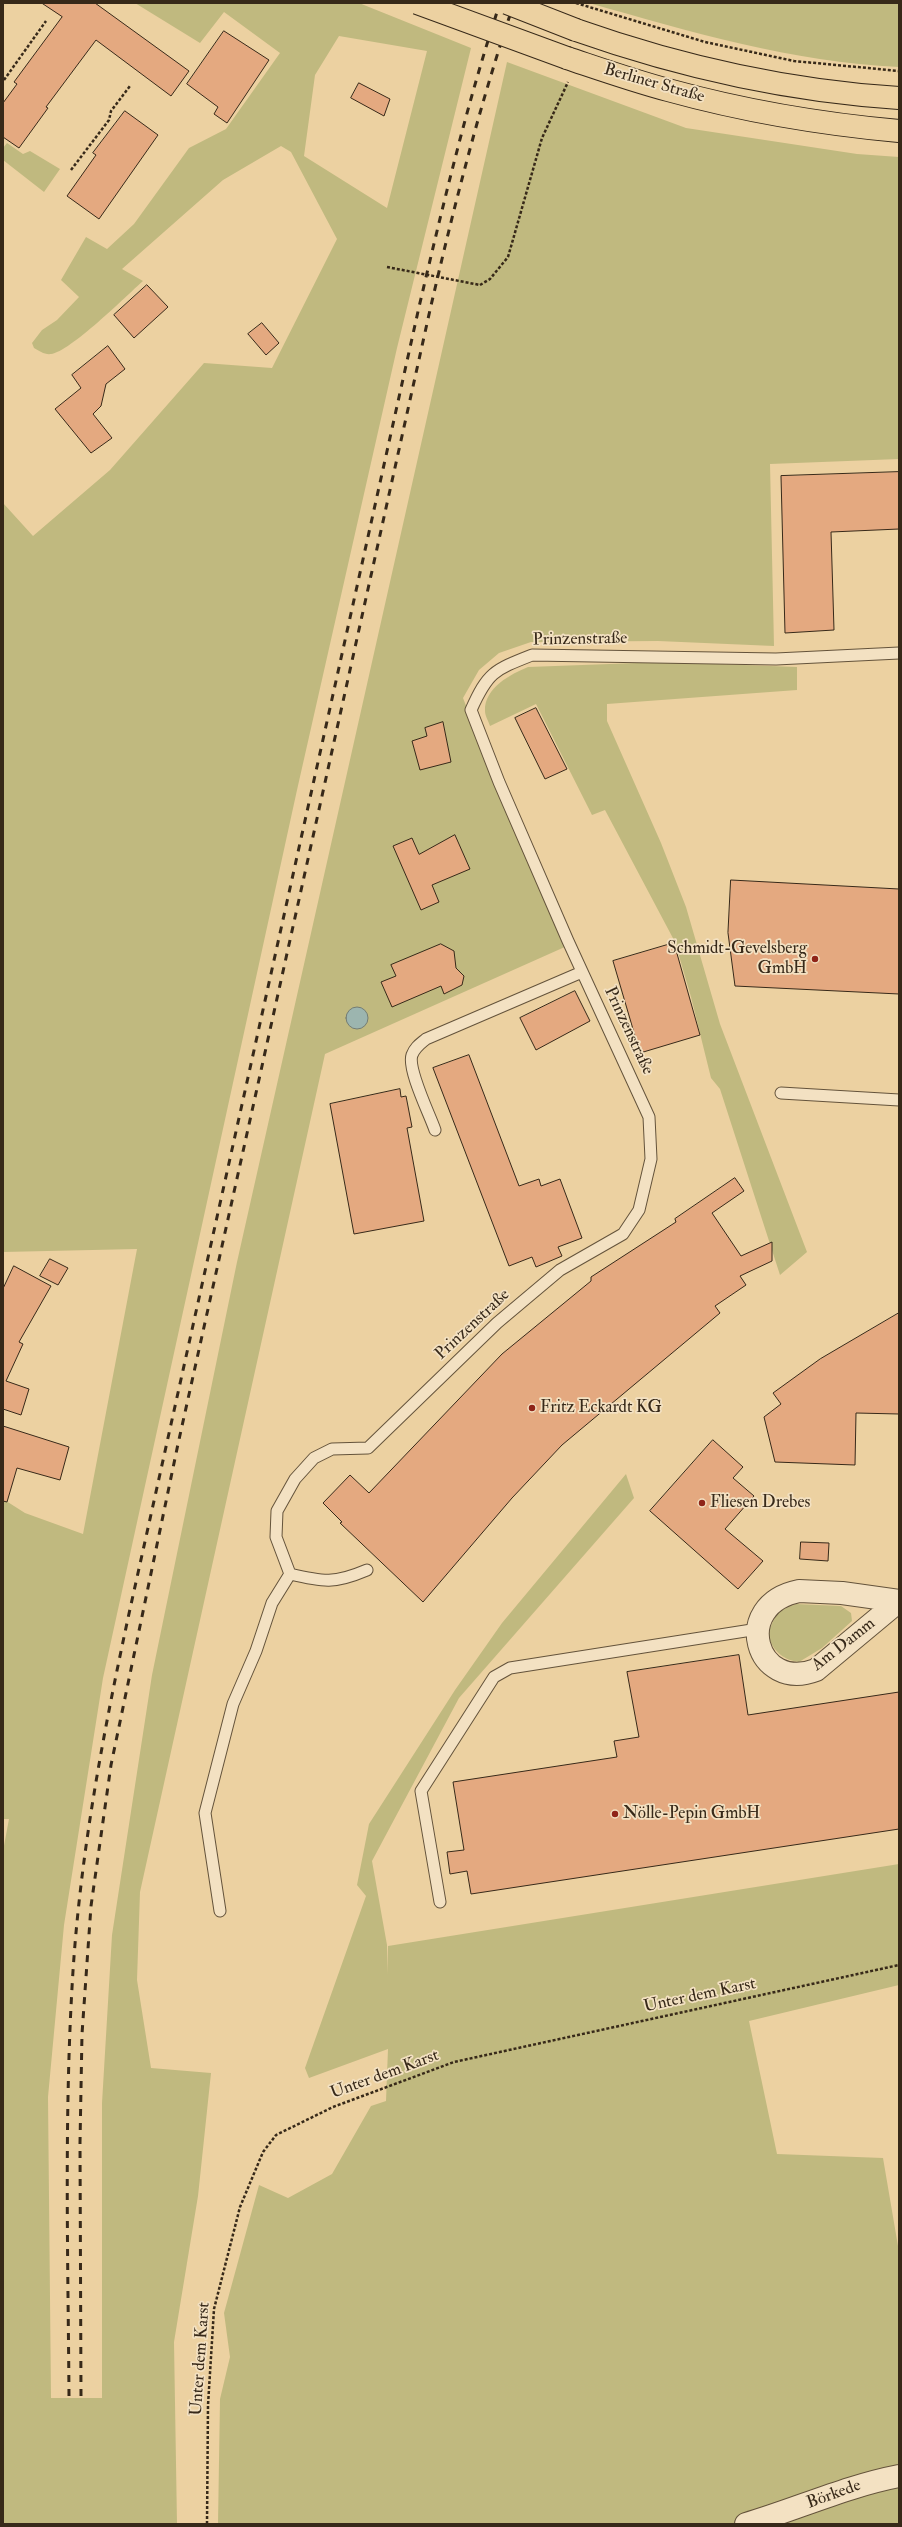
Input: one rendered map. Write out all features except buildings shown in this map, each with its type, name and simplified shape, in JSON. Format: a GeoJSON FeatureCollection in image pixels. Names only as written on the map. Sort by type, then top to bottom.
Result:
{"type":"FeatureCollection","features":[{"type":"Feature","properties":{"kind":"main road","name":"Berliner Straße"},"geometry":{"type":"LineString","coordinates":[[417,3],[572,59],[668,90],[723,104],[794,118],[899,131]]}},
{"type":"Feature","properties":{"kind":"main road","name":"Berliner Straße"},"geometry":{"type":"LineString","coordinates":[[506,3],[576,30],[653,56],[728,75],[816,90],[899,98]]}},
{"type":"Feature","properties":{"kind":"street","name":"Am Damm"},"geometry":{"type":"LineString","coordinates":[[799,1591],[842,1593],[899,1602],[837,1655],[816,1670],[805,1674],[781,1671],[771,1665],[760,1650],[758,1629],[763,1613],[783,1595],[799,1591]]}},
{"type":"Feature","properties":{"kind":"street","name":"Börkede"},"geometry":{"type":"LineString","coordinates":[[746,2524],[790,2511],[876,2480],[899,2476]]}},
{"type":"Feature","properties":{"kind":"lane","name":"Prinzenstraße"},"geometry":{"type":"LineString","coordinates":[[290,1574],[276,1537],[278,1511],[295,1480],[314,1458],[332,1449],[368,1448],[496,1323],[560,1270],[624,1234],[639,1210],[651,1159],[649,1117],[582,972],[499,782],[471,710],[481,690],[498,668],[532,655],[776,659],[899,653]]}},
{"type":"Feature","properties":{"kind":"lane"},"geometry":{"type":"LineString","coordinates":[[435,1130],[413,1069],[411,1057],[416,1046],[426,1039],[582,972]]}},
{"type":"Feature","properties":{"kind":"lane"},"geometry":{"type":"LineString","coordinates":[[781,1093],[899,1100]]}},
{"type":"Feature","properties":{"kind":"lane"},"geometry":{"type":"LineString","coordinates":[[220,1911],[205,1814],[233,1704],[256,1651],[272,1603],[290,1574],[318,1580],[343,1580],[367,1570]]}},
{"type":"Feature","properties":{"kind":"lane"},"geometry":{"type":"LineString","coordinates":[[440,1902],[421,1791],[494,1677],[510,1668],[758,1629]]}},
{"type":"Feature","properties":{"kind":"path"},"geometry":{"type":"LineString","coordinates":[[576,3],[705,42],[794,61],[899,71]]}},
{"type":"Feature","properties":{"kind":"path"},"geometry":{"type":"LineString","coordinates":[[4,80],[46,21]]}},
{"type":"Feature","properties":{"kind":"path"},"geometry":{"type":"LineString","coordinates":[[387,267],[480,285],[490,279],[508,257],[542,138],[572,59]]}},
{"type":"Feature","properties":{"kind":"path"},"geometry":{"type":"LineString","coordinates":[[71,170],[110,120],[111,111],[130,86]]}},
{"type":"Feature","properties":{"kind":"path","name":"Unter dem Karst"},"geometry":{"type":"LineString","coordinates":[[207,2524],[208,2405],[214,2309],[240,2207],[263,2152],[276,2135],[333,2107],[454,2062],[899,1965]]}},
{"type":"Feature","properties":{"kind":"shaded area"},"geometry":{"type":"Polygon","coordinates":[[[135,3],[359,3],[471,48],[397,348],[297,790],[103,1678],[64,1925],[48,2097],[51,2398],[102,2398],[102,2103],[112,1935],[152,1675],[237,1262],[507,62],[686,128],[857,154],[899,157],[899,459],[770,464],[774,646],[658,641],[531,642],[499,653],[479,670],[463,698],[496,783],[567,946],[325,1054],[140,1892],[137,1980],[151,2068],[211,2073],[198,2196],[174,2342],[177,2524],[3,2524],[3,1851],[9,1819],[3,1819],[3,1499],[25,1513],[83,1534],[137,1249],[3,1252],[3,503],[33,536],[110,470],[204,363],[272,368],[337,239],[291,152],[281,146],[223,180],[122,269],[143,281],[84,334],[60,351],[51,354],[44,353],[34,348],[32,343],[42,330],[57,320],[79,297],[61,280],[86,237],[107,249],[134,224],[189,148],[226,129],[280,53],[224,12],[200,43],[135,3]],[[339,36],[315,75],[304,156],[387,208],[427,51],[339,36]]]}},
{"type":"Feature","properties":{"kind":"shaded area"},"geometry":{"type":"Polygon","coordinates":[[[589,3],[899,3],[899,67],[820,59],[742,44],[665,25],[589,3]]]}},
{"type":"Feature","properties":{"kind":"shaded area"},"geometry":{"type":"Polygon","coordinates":[[[7,143],[23,154],[30,151],[60,169],[44,192],[3,160],[3,148],[7,143]]]}},
{"type":"Feature","properties":{"kind":"shaded area"},"geometry":{"type":"Polygon","coordinates":[[[664,662],[797,667],[797,690],[607,704],[607,721],[661,843],[686,907],[720,1024],[807,1252],[780,1275],[720,1089],[711,1078],[691,997],[675,942],[605,810],[592,815],[536,704],[490,726],[485,713],[489,695],[494,689],[507,678],[528,667],[664,662]]]}},
{"type":"Feature","properties":{"kind":"shaded area"},"geometry":{"type":"Polygon","coordinates":[[[626,1474],[634,1498],[459,1698],[372,1861],[387,1945],[387,1974],[388,1946],[899,1864],[899,1985],[749,2021],[777,2154],[883,2158],[899,2252],[899,2524],[218,2524],[220,2399],[230,2357],[224,2313],[259,2185],[288,2198],[332,2174],[371,2106],[386,2101],[388,2049],[309,2078],[305,2068],[366,1896],[357,1885],[369,1824],[455,1690],[502,1623],[626,1474]]]}},
{"type":"Feature","properties":{"kind":"shaded area"},"geometry":{"type":"Polygon","coordinates":[[[796,1604],[841,1606],[851,1613],[852,1621],[822,1648],[799,1662],[793,1661],[778,1653],[769,1639],[768,1633],[777,1612],[796,1604]]]}},
{"type":"Feature","properties":{"kind":"water"},"geometry":{"type":"Polygon","coordinates":[[[357,1007],[365,1010],[368,1018],[365,1026],[357,1029],[349,1026],[346,1018],[349,1010],[357,1007]]]}},
{"type":"Feature","properties":{"kind":"railway"},"geometry":{"type":"LineString","coordinates":[[69,2396],[67,2184],[68,2077],[73,1971],[88,1834],[111,1699],[419,307],[446,192],[466,116],[500,3]]}},
{"type":"Feature","properties":{"kind":"railway"},"geometry":{"type":"LineString","coordinates":[[81,2396],[80,2143],[82,2034],[91,1906],[111,1765],[178,1444],[430,310],[468,155],[514,3]]}},
{"type":"Feature","properties":{"kind":"place","name":"Schmidt-Gevelsberg GmbH"},"geometry":{"type":"Point","coordinates":[815,959]}},
{"type":"Feature","properties":{"kind":"place","name":"Fritz Eckardt KG"},"geometry":{"type":"Point","coordinates":[532,1408]}},
{"type":"Feature","properties":{"kind":"place","name":"Fliesen Drebes"},"geometry":{"type":"Point","coordinates":[702,1503]}},
{"type":"Feature","properties":{"kind":"place","name":"Nölle-Pepin GmbH"},"geometry":{"type":"Point","coordinates":[615,1814]}}]}
